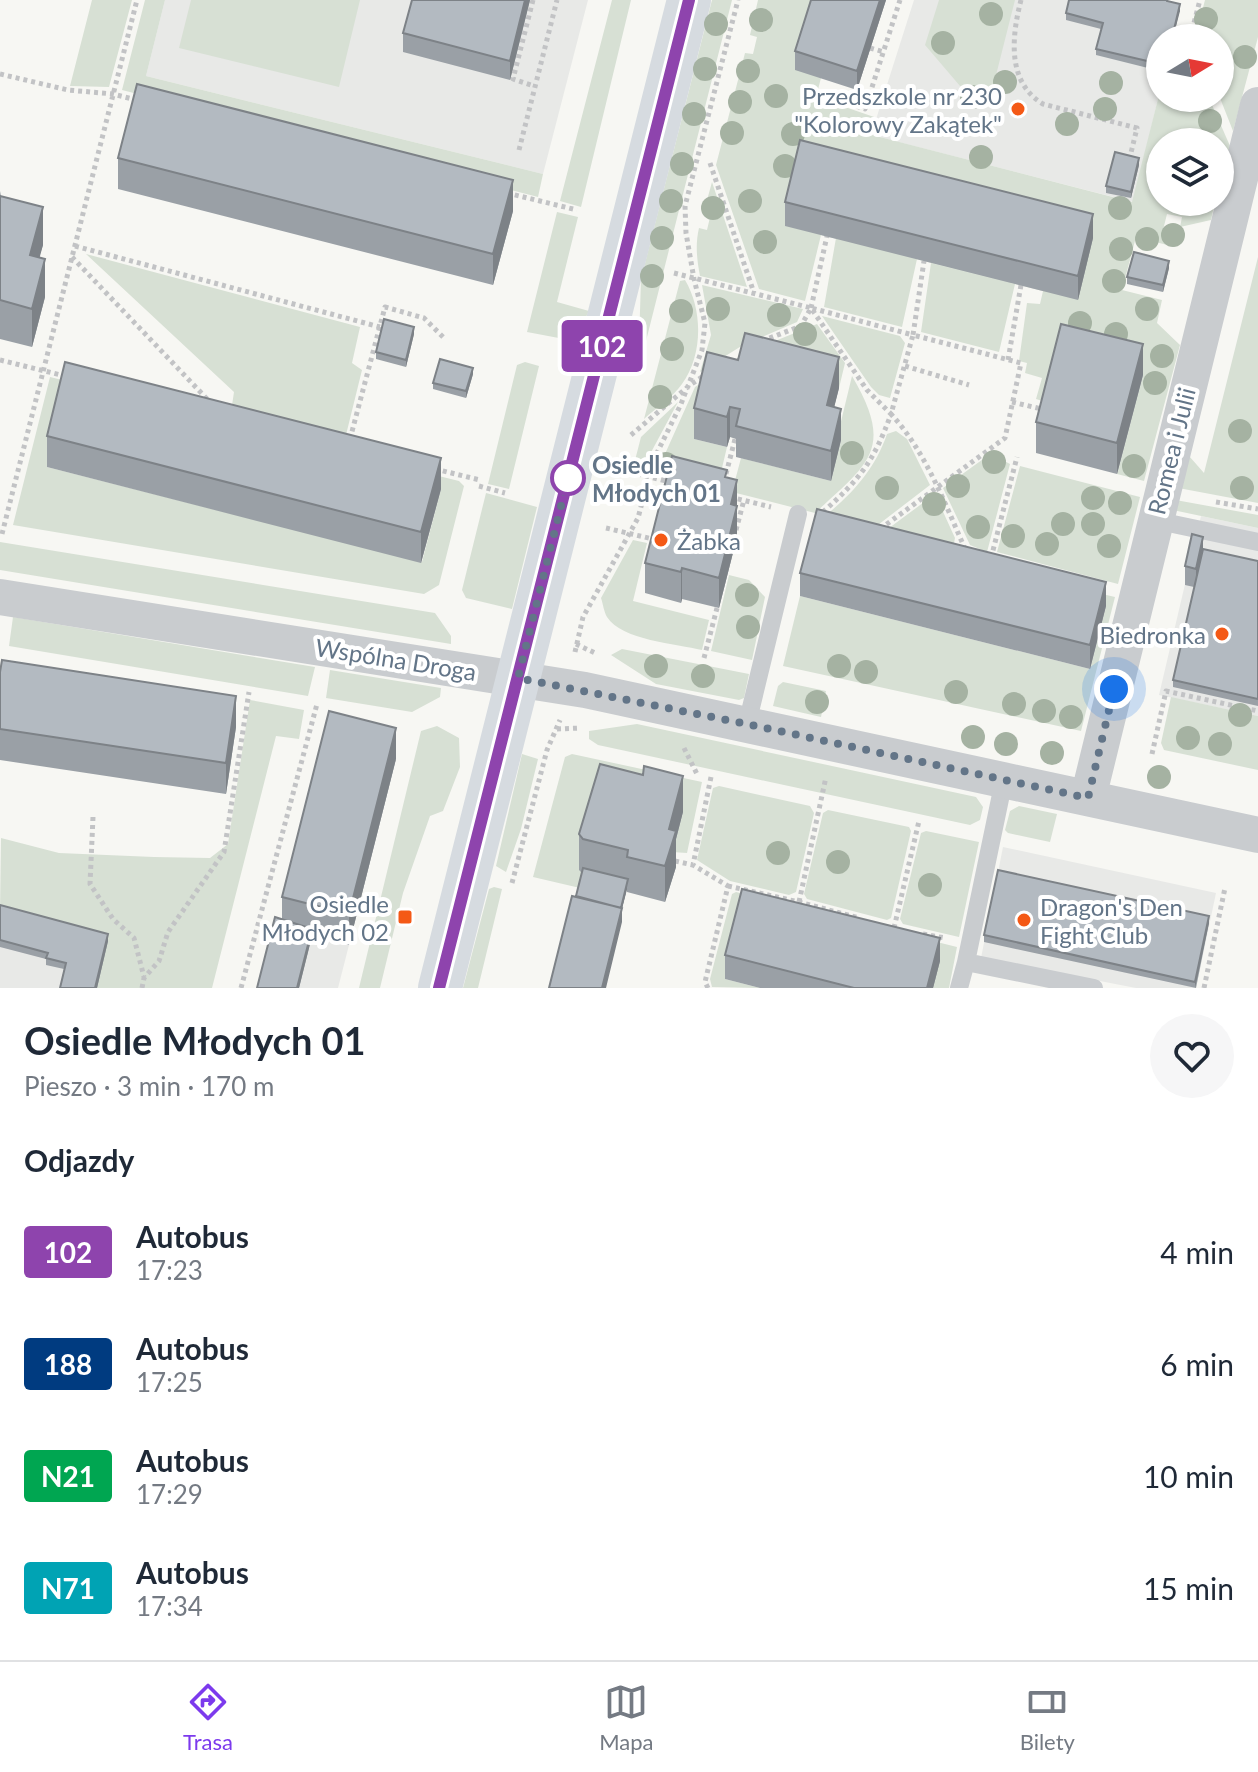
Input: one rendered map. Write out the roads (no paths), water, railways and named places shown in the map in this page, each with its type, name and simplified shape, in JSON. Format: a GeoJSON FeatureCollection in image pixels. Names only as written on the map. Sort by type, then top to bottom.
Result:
{"type":"FeatureCollection","features":[{"type":"Feature","properties":{"kind":"street"},"geometry":{"type":"LineString","coordinates":[[440,988],[689,0]]}},
{"type":"Feature","properties":{"kind":"street","name":"Romea i Julii"},"geometry":{"type":"LineString","coordinates":[[1088,798],[1258,105]]}},
{"type":"Feature","properties":{"kind":"street","name":"Wspólna Droga"},"geometry":{"type":"LineString","coordinates":[[0,597],[567,687],[1258,835]]}},
{"type":"Feature","properties":{"kind":"lane"},"geometry":{"type":"LineString","coordinates":[[747,724],[798,514]]}},
{"type":"Feature","properties":{"kind":"lane"},"geometry":{"type":"LineString","coordinates":[[1154,520],[1258,542]]}},
{"type":"Feature","properties":{"kind":"lane"},"geometry":{"type":"LineString","coordinates":[[959,988],[1004,780]]}},
{"type":"Feature","properties":{"kind":"lane"},"geometry":{"type":"LineString","coordinates":[[968,953],[1094,988]]}},
{"type":"Feature","properties":{"kind":"place","name":"Przedszkole nr 230 \"Kolorowy Zakątek\""},"geometry":{"type":"Point","coordinates":[1018,109]}},
{"type":"Feature","properties":{"kind":"place","name":"Osiedle Młodych 01"},"geometry":{"type":"Point","coordinates":[568,478]}},
{"type":"Feature","properties":{"kind":"place","name":"Żabka"},"geometry":{"type":"Point","coordinates":[661,540]}},
{"type":"Feature","properties":{"kind":"place","name":"Biedronka"},"geometry":{"type":"Point","coordinates":[1222,634]}},
{"type":"Feature","properties":{"kind":"place","name":"Osiedle Młodych 02"},"geometry":{"type":"Point","coordinates":[405,917]}},
{"type":"Feature","properties":{"kind":"place","name":"Dragon's Den Fight Club"},"geometry":{"type":"Point","coordinates":[1024,920]}}]}
